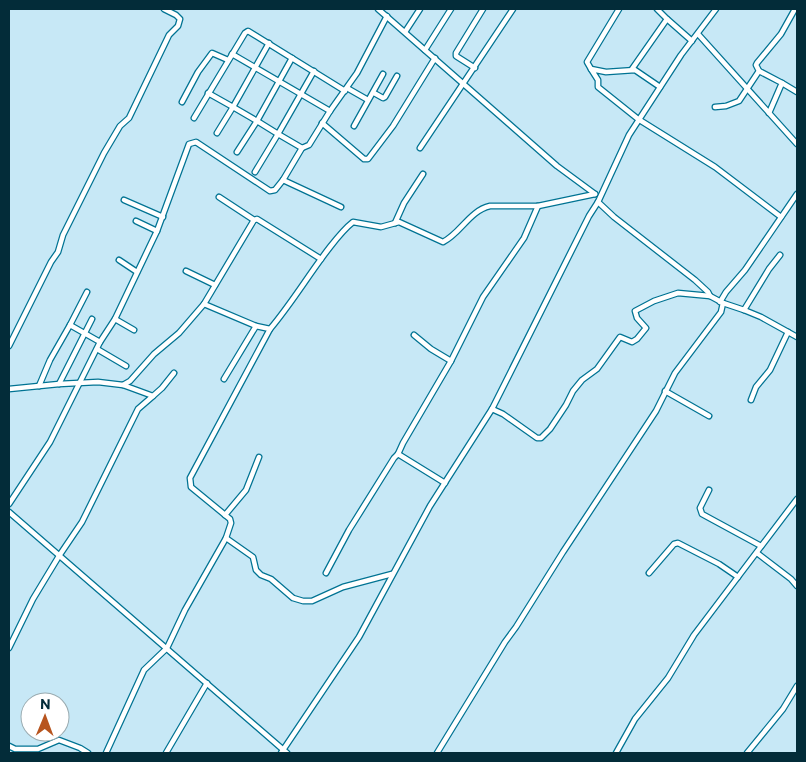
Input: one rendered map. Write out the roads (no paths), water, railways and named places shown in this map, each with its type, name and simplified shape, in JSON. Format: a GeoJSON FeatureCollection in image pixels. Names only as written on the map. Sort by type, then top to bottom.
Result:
{"type":"FeatureCollection","features":[{"type":"Feature","properties":{"kind":"street"},"geometry":{"type":"LineString","coordinates":[[9,346],[51,262],[58,252],[63,235],[92,175],[120,126],[129,118],[169,35],[178,26],[180,19],[164,9]]}},
{"type":"Feature","properties":{"kind":"street"},"geometry":{"type":"LineString","coordinates":[[378,9],[557,166],[595,194],[614,216],[695,280],[710,296]]}},
{"type":"Feature","properties":{"kind":"street"},"geometry":{"type":"LineString","coordinates":[[9,504],[50,442],[100,342],[115,319],[163,217],[189,144],[196,142],[267,190],[275,190],[302,148],[309,144],[357,73],[388,9]]}},
{"type":"Feature","properties":{"kind":"street"},"geometry":{"type":"LineString","coordinates":[[405,32],[420,9]]}},
{"type":"Feature","properties":{"kind":"street"},"geometry":{"type":"LineString","coordinates":[[425,50],[451,9]]}},
{"type":"Feature","properties":{"kind":"street"},"geometry":{"type":"LineString","coordinates":[[475,68],[456,56],[456,53],[483,9]]}},
{"type":"Feature","properties":{"kind":"street"},"geometry":{"type":"LineString","coordinates":[[420,148],[514,9]]}},
{"type":"Feature","properties":{"kind":"street"},"geometry":{"type":"LineString","coordinates":[[619,9],[587,62],[598,80],[598,87],[638,119],[715,167],[781,217]]}},
{"type":"Feature","properties":{"kind":"street"},"geometry":{"type":"LineString","coordinates":[[657,9],[692,41]]}},
{"type":"Feature","properties":{"kind":"street"},"geometry":{"type":"LineString","coordinates":[[9,512],[207,682],[284,752],[359,637],[430,506],[492,409],[589,216],[599,200],[628,135],[716,9]]}},
{"type":"Feature","properties":{"kind":"street"},"geometry":{"type":"LineString","coordinates":[[795,9],[781,34],[756,65],[759,70],[797,92]]}},
{"type":"Feature","properties":{"kind":"street"},"geometry":{"type":"LineString","coordinates":[[632,69],[667,19]]}},
{"type":"Feature","properties":{"kind":"street"},"geometry":{"type":"LineString","coordinates":[[194,118],[246,31],[368,100]]}},
{"type":"Feature","properties":{"kind":"street"},"geometry":{"type":"LineString","coordinates":[[698,34],[797,144]]}},
{"type":"Feature","properties":{"kind":"street"},"geometry":{"type":"LineString","coordinates":[[217,133],[268,44]]}},
{"type":"Feature","properties":{"kind":"street"},"geometry":{"type":"LineString","coordinates":[[182,102],[198,72],[212,53],[228,60]]}},
{"type":"Feature","properties":{"kind":"street"},"geometry":{"type":"LineString","coordinates":[[232,54],[330,111]]}},
{"type":"Feature","properties":{"kind":"street"},"geometry":{"type":"LineString","coordinates":[[237,152],[257,121],[292,58]]}},
{"type":"Feature","properties":{"kind":"street"},"geometry":{"type":"LineString","coordinates":[[322,123],[364,159],[368,159],[393,126],[435,58]]}},
{"type":"Feature","properties":{"kind":"street"},"geometry":{"type":"LineString","coordinates":[[591,68],[606,72],[632,69],[660,87]]}},
{"type":"Feature","properties":{"kind":"street"},"geometry":{"type":"LineString","coordinates":[[715,107],[726,106],[739,101],[759,70]]}},
{"type":"Feature","properties":{"kind":"street"},"geometry":{"type":"LineString","coordinates":[[255,172],[314,71]]}},
{"type":"Feature","properties":{"kind":"street"},"geometry":{"type":"LineString","coordinates":[[354,126],[383,74]]}},
{"type":"Feature","properties":{"kind":"street"},"geometry":{"type":"LineString","coordinates":[[374,93],[383,98],[385,97],[398,76]]}},
{"type":"Feature","properties":{"kind":"street"},"geometry":{"type":"LineString","coordinates":[[769,113],[782,83]]}},
{"type":"Feature","properties":{"kind":"street"},"geometry":{"type":"LineString","coordinates":[[208,94],[302,148]]}},
{"type":"Feature","properties":{"kind":"street"},"geometry":{"type":"LineString","coordinates":[[395,223],[404,204],[423,174]]}},
{"type":"Feature","properties":{"kind":"street"},"geometry":{"type":"LineString","coordinates":[[283,180],[341,207]]}},
{"type":"Feature","properties":{"kind":"street"},"geometry":{"type":"LineString","coordinates":[[106,753],[144,670],[167,648],[185,610],[226,538],[231,523],[230,519],[191,487],[190,478],[270,329],[346,228],[353,222],[374,227],[399,222],[443,242],[483,208],[490,206],[538,206],[595,194]]}},
{"type":"Feature","properties":{"kind":"street"},"geometry":{"type":"LineString","coordinates":[[437,753],[505,642],[656,411],[665,390],[684,360],[722,312],[720,301],[797,194]]}},
{"type":"Feature","properties":{"kind":"street"},"geometry":{"type":"LineString","coordinates":[[219,197],[321,259]]}},
{"type":"Feature","properties":{"kind":"street"},"geometry":{"type":"LineString","coordinates":[[124,200],[163,217]]}},
{"type":"Feature","properties":{"kind":"street"},"geometry":{"type":"LineString","coordinates":[[326,573],[349,530],[398,454],[451,361],[483,297],[524,238],[538,206]]}},
{"type":"Feature","properties":{"kind":"street"},"geometry":{"type":"LineString","coordinates":[[124,385],[130,381],[154,354],[179,333],[204,304],[254,220]]}},
{"type":"Feature","properties":{"kind":"street"},"geometry":{"type":"LineString","coordinates":[[136,221],[157,231]]}},
{"type":"Feature","properties":{"kind":"street"},"geometry":{"type":"LineString","coordinates":[[744,310],[769,269],[780,255]]}},
{"type":"Feature","properties":{"kind":"street"},"geometry":{"type":"LineString","coordinates":[[119,260],[137,272]]}},
{"type":"Feature","properties":{"kind":"street"},"geometry":{"type":"LineString","coordinates":[[186,271],[215,285]]}},
{"type":"Feature","properties":{"kind":"street"},"geometry":{"type":"LineString","coordinates":[[39,386],[50,360],[87,292]]}},
{"type":"Feature","properties":{"kind":"street"},"geometry":{"type":"LineString","coordinates":[[492,409],[503,414],[537,438],[541,438],[566,404],[573,391],[582,380],[597,369],[620,337],[632,342],[646,328],[637,318],[636,312],[654,301],[678,293],[710,296],[793,334]]}},
{"type":"Feature","properties":{"kind":"street"},"geometry":{"type":"LineString","coordinates":[[204,304],[256,326],[270,329]]}},
{"type":"Feature","properties":{"kind":"street"},"geometry":{"type":"LineString","coordinates":[[59,384],[92,319]]}},
{"type":"Feature","properties":{"kind":"street"},"geometry":{"type":"LineString","coordinates":[[115,319],[134,330]]}},
{"type":"Feature","properties":{"kind":"street"},"geometry":{"type":"LineString","coordinates":[[70,325],[100,342]]}},
{"type":"Feature","properties":{"kind":"street"},"geometry":{"type":"LineString","coordinates":[[224,380],[256,326]]}},
{"type":"Feature","properties":{"kind":"street"},"geometry":{"type":"LineString","coordinates":[[751,400],[756,387],[770,370],[797,329]]}},
{"type":"Feature","properties":{"kind":"street"},"geometry":{"type":"LineString","coordinates":[[414,335],[431,349],[451,361]]}},
{"type":"Feature","properties":{"kind":"street"},"geometry":{"type":"LineString","coordinates":[[97,349],[126,366]]}},
{"type":"Feature","properties":{"kind":"street"},"geometry":{"type":"LineString","coordinates":[[9,648],[33,599],[82,522],[138,409],[162,388],[174,373]]}},
{"type":"Feature","properties":{"kind":"street"},"geometry":{"type":"LineString","coordinates":[[9,388],[98,382],[124,385],[153,396]]}},
{"type":"Feature","properties":{"kind":"street"},"geometry":{"type":"LineString","coordinates":[[665,390],[708,416]]}},
{"type":"Feature","properties":{"kind":"street"},"geometry":{"type":"LineString","coordinates":[[398,454],[445,483]]}},
{"type":"Feature","properties":{"kind":"street"},"geometry":{"type":"LineString","coordinates":[[225,516],[246,490],[259,457]]}},
{"type":"Feature","properties":{"kind":"street"},"geometry":{"type":"LineString","coordinates":[[709,490],[700,508],[702,514],[761,546]]}},
{"type":"Feature","properties":{"kind":"street"},"geometry":{"type":"LineString","coordinates":[[616,753],[635,719],[668,678],[694,635],[797,500]]}},
{"type":"Feature","properties":{"kind":"street"},"geometry":{"type":"LineString","coordinates":[[226,538],[253,557],[256,570],[262,575],[271,579],[293,598],[303,601],[312,601],[343,587],[392,574]]}},
{"type":"Feature","properties":{"kind":"street"},"geometry":{"type":"LineString","coordinates":[[649,573],[674,544],[678,543],[719,564],[738,577]]}},
{"type":"Feature","properties":{"kind":"street"},"geometry":{"type":"LineString","coordinates":[[757,553],[791,579],[797,586]]}},
{"type":"Feature","properties":{"kind":"street"},"geometry":{"type":"LineString","coordinates":[[166,753],[207,682]]}},
{"type":"Feature","properties":{"kind":"street"},"geometry":{"type":"LineString","coordinates":[[747,753],[783,709],[797,686]]}},
{"type":"Feature","properties":{"kind":"street"},"geometry":{"type":"LineString","coordinates":[[9,746],[15,749],[38,749],[59,740],[88,753]]}}]}
